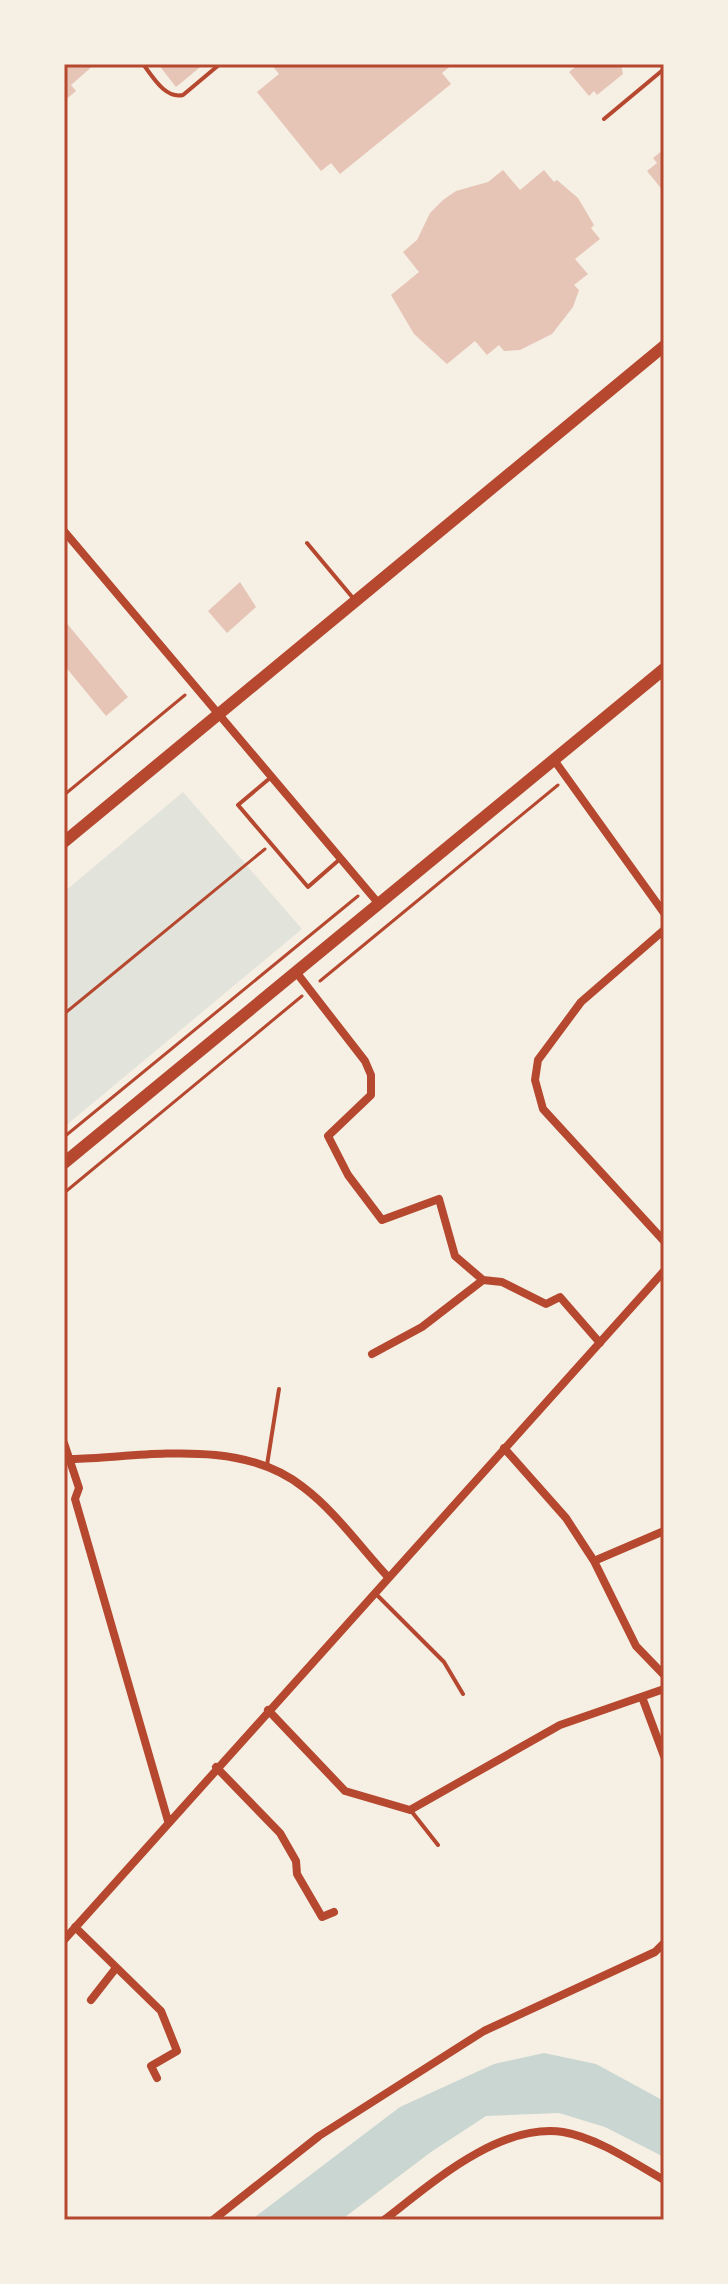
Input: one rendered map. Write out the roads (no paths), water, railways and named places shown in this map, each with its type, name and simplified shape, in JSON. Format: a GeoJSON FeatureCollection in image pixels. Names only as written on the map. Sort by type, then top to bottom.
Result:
{"type":"FeatureCollection","features":[{"type":"Feature","properties":{"kind":"main road"},"geometry":{"type":"LineString","coordinates":[[64,842],[664,346]]}},
{"type":"Feature","properties":{"kind":"main road"},"geometry":{"type":"LineString","coordinates":[[64,1163],[664,669]]}},
{"type":"Feature","properties":{"kind":"street"},"geometry":{"type":"LineString","coordinates":[[64,531],[216,715],[379,904]]}},
{"type":"Feature","properties":{"kind":"street"},"geometry":{"type":"LineString","coordinates":[[554,760],[664,913]]}},
{"type":"Feature","properties":{"kind":"street"},"geometry":{"type":"LineString","coordinates":[[664,930],[581,1002],[538,1060],[535,1080],[543,1109],[664,1241]]}},
{"type":"Feature","properties":{"kind":"street"},"geometry":{"type":"LineString","coordinates":[[296,972],[365,1061],[371,1075],[371,1095],[328,1136],[348,1175],[382,1220],[439,1199],[455,1256],[483,1280],[502,1282],[546,1304],[560,1297],[600,1343]]}},
{"type":"Feature","properties":{"kind":"street"},"geometry":{"type":"LineString","coordinates":[[64,1940],[216,1767],[663,1276]]}},
{"type":"Feature","properties":{"kind":"street"},"geometry":{"type":"LineString","coordinates":[[372,1354],[422,1327],[483,1280]]}},
{"type":"Feature","properties":{"kind":"street"},"geometry":{"type":"LineString","coordinates":[[64,1443],[79,1488],[75,1499],[168,1821]]}},
{"type":"Feature","properties":{"kind":"street"},"geometry":{"type":"LineString","coordinates":[[504,1448],[566,1518],[594,1561],[636,1646],[664,1675]]}},
{"type":"Feature","properties":{"kind":"street"},"geometry":{"type":"LineString","coordinates":[[71,1459],[237,1456],[267,1465],[304,1488],[388,1577]]}},
{"type":"Feature","properties":{"kind":"street"},"geometry":{"type":"LineString","coordinates":[[64,1506],[75,1499]]}},
{"type":"Feature","properties":{"kind":"street"},"geometry":{"type":"LineString","coordinates":[[594,1561],[664,1531]]}},
{"type":"Feature","properties":{"kind":"street"},"geometry":{"type":"LineString","coordinates":[[268,1710],[345,1791],[410,1810],[560,1725],[664,1689]]}},
{"type":"Feature","properties":{"kind":"street"},"geometry":{"type":"LineString","coordinates":[[642,1697],[664,1756]]}},
{"type":"Feature","properties":{"kind":"street"},"geometry":{"type":"LineString","coordinates":[[216,1767],[280,1833],[296,1861],[297,1874],[322,1917],[334,1912]]}},
{"type":"Feature","properties":{"kind":"street"},"geometry":{"type":"LineString","coordinates":[[75,1927],[161,2011],[177,2051],[151,2066],[157,2078]]}},
{"type":"Feature","properties":{"kind":"street"},"geometry":{"type":"LineString","coordinates":[[213,2220],[319,2136],[484,2031],[655,1952],[664,1943]]}},
{"type":"Feature","properties":{"kind":"street"},"geometry":{"type":"LineString","coordinates":[[91,2000],[116,1968]]}},
{"type":"Feature","properties":{"kind":"street"},"geometry":{"type":"LineString","coordinates":[[384,2220],[468,2157],[524,2134],[564,2132],[610,2150],[664,2180]]}},
{"type":"Feature","properties":{"kind":"lane"},"geometry":{"type":"LineString","coordinates":[[143,64],[168,95],[175,97],[183,95],[220,64]]}},
{"type":"Feature","properties":{"kind":"lane"},"geometry":{"type":"LineString","coordinates":[[604,119],[664,69]]}},
{"type":"Feature","properties":{"kind":"lane"},"geometry":{"type":"LineString","coordinates":[[307,543],[355,599]]}},
{"type":"Feature","properties":{"kind":"lane"},"geometry":{"type":"LineString","coordinates":[[270,778],[238,805],[308,887],[340,859]]}},
{"type":"Feature","properties":{"kind":"lane"},"geometry":{"type":"LineString","coordinates":[[267,1465],[279,1389]]}},
{"type":"Feature","properties":{"kind":"lane"},"geometry":{"type":"LineString","coordinates":[[374,1592],[444,1662],[463,1694]]}},
{"type":"Feature","properties":{"kind":"lane"},"geometry":{"type":"LineString","coordinates":[[410,1810],[438,1845]]}}]}
